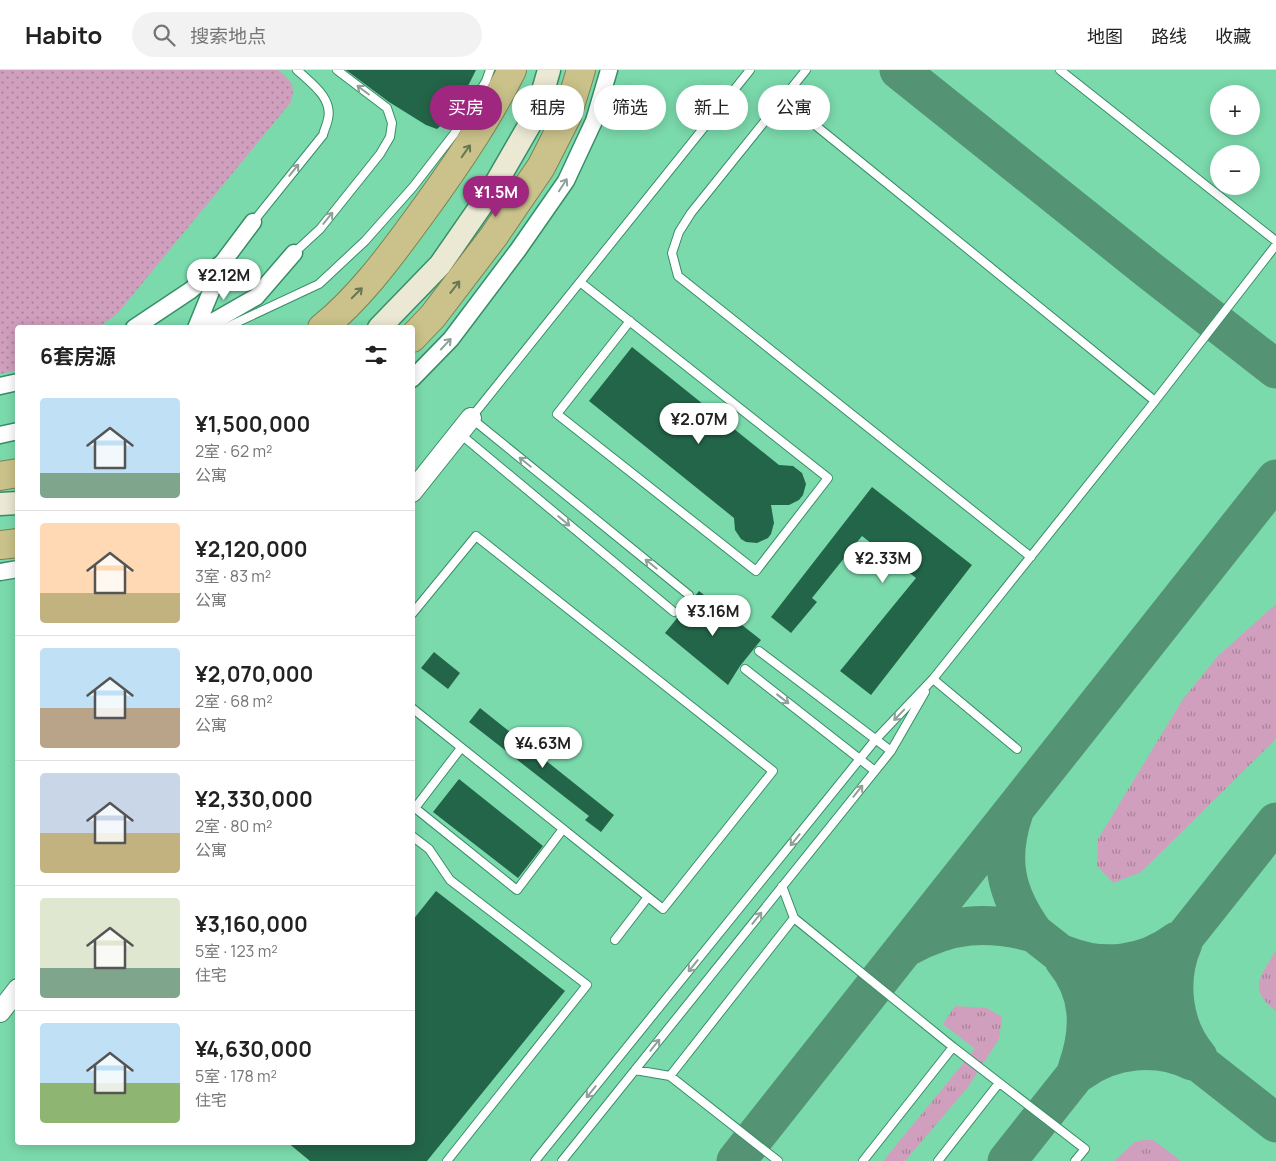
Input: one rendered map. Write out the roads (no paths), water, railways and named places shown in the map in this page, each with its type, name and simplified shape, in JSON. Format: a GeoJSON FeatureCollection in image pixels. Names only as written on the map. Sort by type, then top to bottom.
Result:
{"type":"FeatureCollection","features":[{"type":"Feature","properties":{"kind":"highway"},"geometry":{"type":"LineString","coordinates":[[325,325],[380,270],[470,144],[496,102],[512,70]]}},
{"type":"Feature","properties":{"kind":"highway"},"geometry":{"type":"LineString","coordinates":[[415,335],[433,316],[494,236],[541,167],[567,116],[581,70]]}},
{"type":"Feature","properties":{"kind":"highway"},"geometry":{"type":"LineString","coordinates":[[0,476],[15,474]]}},
{"type":"Feature","properties":{"kind":"highway"},"geometry":{"type":"LineString","coordinates":[[0,545],[15,543]]}},
{"type":"Feature","properties":{"kind":"main road"},"geometry":{"type":"LineString","coordinates":[[382,325],[440,265],[492,190],[537,112],[550,70]]}},
{"type":"Feature","properties":{"kind":"main road"},"geometry":{"type":"LineString","coordinates":[[0,504],[15,503]]}},
{"type":"Feature","properties":{"kind":"street"},"geometry":{"type":"LineString","coordinates":[[415,376],[451,339],[518,250],[566,181],[594,122],[609,70]]}},
{"type":"Feature","properties":{"kind":"street"},"geometry":{"type":"LineString","coordinates":[[138,325],[191,290],[223,262],[253,222]]}},
{"type":"Feature","properties":{"kind":"street"},"geometry":{"type":"LineString","coordinates":[[207,325],[256,296],[294,253]]}},
{"type":"Feature","properties":{"kind":"street"},"geometry":{"type":"LineString","coordinates":[[197,325],[223,262]]}},
{"type":"Feature","properties":{"kind":"street"},"geometry":{"type":"LineString","coordinates":[[0,386],[15,383]]}},
{"type":"Feature","properties":{"kind":"street"},"geometry":{"type":"LineString","coordinates":[[415,488],[465,426]]}},
{"type":"Feature","properties":{"kind":"street"},"geometry":{"type":"LineString","coordinates":[[0,435],[15,432]]}},
{"type":"Feature","properties":{"kind":"street"},"geometry":{"type":"LineString","coordinates":[[0,572],[15,570]]}},
{"type":"Feature","properties":{"kind":"street"},"geometry":{"type":"LineString","coordinates":[[0,1012],[15,994]]}},
{"type":"Feature","properties":{"kind":"lane"},"geometry":{"type":"LineString","coordinates":[[253,222],[323,135],[329,119],[328,106],[324,96],[297,70]]}},
{"type":"Feature","properties":{"kind":"lane"},"geometry":{"type":"LineString","coordinates":[[294,253],[320,229],[380,154],[390,137],[392,123],[387,108],[338,70]]}},
{"type":"Feature","properties":{"kind":"lane"},"geometry":{"type":"LineString","coordinates":[[231,325],[319,284],[365,241],[413,187],[454,134],[486,81],[490,70]]}},
{"type":"Feature","properties":{"kind":"lane"},"geometry":{"type":"LineString","coordinates":[[465,426],[750,70]]}},
{"type":"Feature","properties":{"kind":"lane"},"geometry":{"type":"LineString","coordinates":[[794,85],[806,70]]}},
{"type":"Feature","properties":{"kind":"lane"},"geometry":{"type":"LineString","coordinates":[[536,1161],[876,739],[933,679],[1155,401],[1276,243],[1060,70]]}},
{"type":"Feature","properties":{"kind":"lane"},"geometry":{"type":"LineString","coordinates":[[758,130],[690,213],[679,232],[672,253],[678,276],[1031,557]]}},
{"type":"Feature","properties":{"kind":"lane"},"geometry":{"type":"LineString","coordinates":[[821,130],[1155,401]]}},
{"type":"Feature","properties":{"kind":"lane"},"geometry":{"type":"LineString","coordinates":[[580,282],[630,321],[828,478],[756,571],[558,414],[630,321]]}},
{"type":"Feature","properties":{"kind":"lane"},"geometry":{"type":"LineString","coordinates":[[465,426],[689,595]]}},
{"type":"Feature","properties":{"kind":"lane"},"geometry":{"type":"LineString","coordinates":[[465,426],[674,612]]}},
{"type":"Feature","properties":{"kind":"lane"},"geometry":{"type":"LineString","coordinates":[[415,610],[476,536],[773,771],[663,909],[415,710]]}},
{"type":"Feature","properties":{"kind":"lane"},"geometry":{"type":"LineString","coordinates":[[759,651],[891,751]]}},
{"type":"Feature","properties":{"kind":"lane"},"geometry":{"type":"LineString","coordinates":[[745,669],[875,771]]}},
{"type":"Feature","properties":{"kind":"lane"},"geometry":{"type":"LineString","coordinates":[[933,679],[1017,749]]}},
{"type":"Feature","properties":{"kind":"lane"},"geometry":{"type":"LineString","coordinates":[[562,1161],[891,751],[933,679]]}},
{"type":"Feature","properties":{"kind":"lane"},"geometry":{"type":"LineString","coordinates":[[461,748],[415,808],[518,890],[563,829]]}},
{"type":"Feature","properties":{"kind":"lane"},"geometry":{"type":"LineString","coordinates":[[415,838],[430,850],[450,880],[587,985],[447,1161]]}},
{"type":"Feature","properties":{"kind":"lane"},"geometry":{"type":"LineString","coordinates":[[782,886],[794,918],[998,1083],[1085,1148],[1075,1161]]}},
{"type":"Feature","properties":{"kind":"lane"},"geometry":{"type":"LineString","coordinates":[[615,940],[648,897]]}},
{"type":"Feature","properties":{"kind":"lane"},"geometry":{"type":"LineString","coordinates":[[670,1076],[794,918]]}},
{"type":"Feature","properties":{"kind":"lane"},"geometry":{"type":"LineString","coordinates":[[864,1161],[953,1047]]}},
{"type":"Feature","properties":{"kind":"lane"},"geometry":{"type":"LineString","coordinates":[[635,1070],[670,1076],[778,1161]]}},
{"type":"Feature","properties":{"kind":"lane"},"geometry":{"type":"LineString","coordinates":[[938,1161],[998,1083]]}}]}
